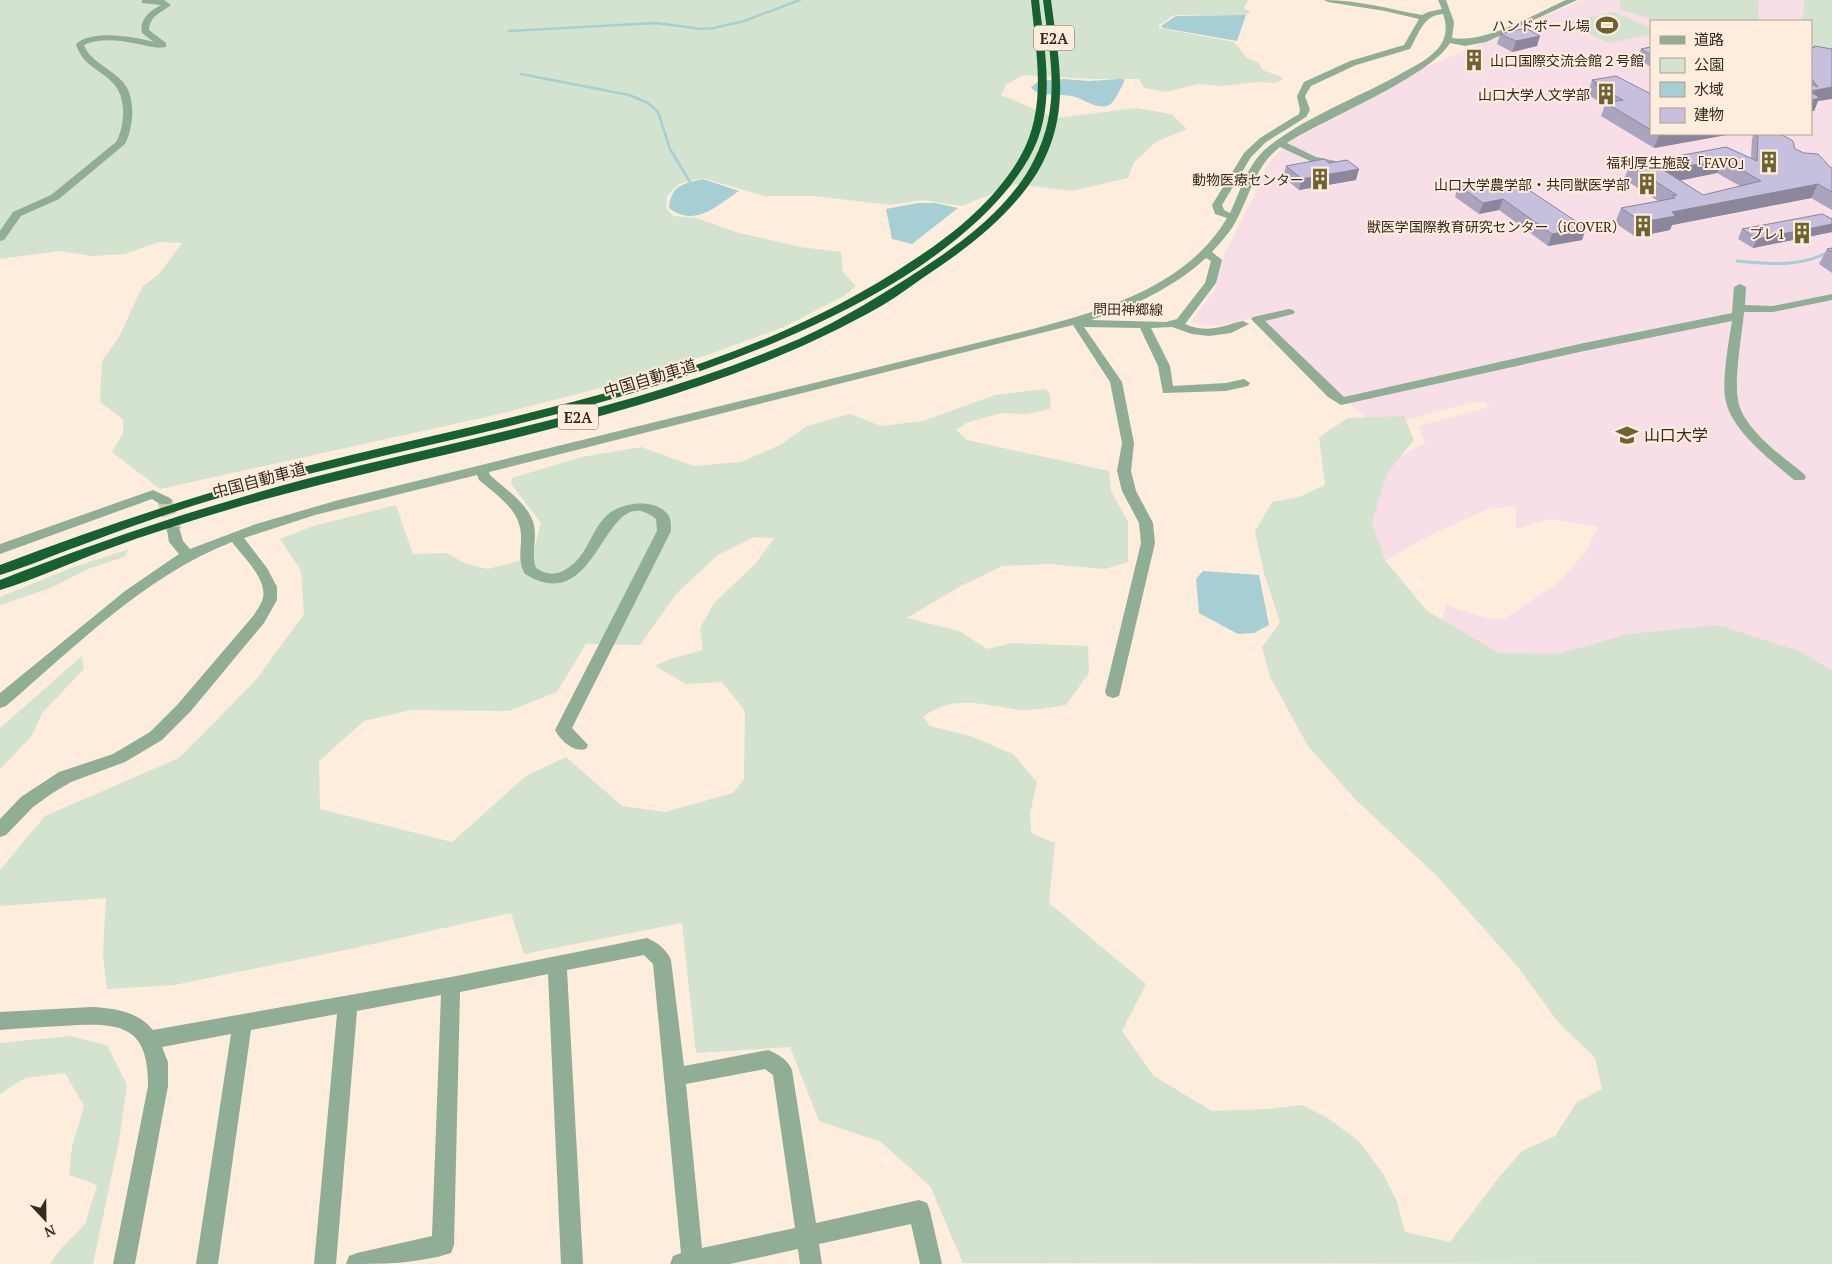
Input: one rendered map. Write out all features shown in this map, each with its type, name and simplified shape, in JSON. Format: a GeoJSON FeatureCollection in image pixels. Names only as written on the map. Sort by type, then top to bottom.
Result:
{"type":"FeatureCollection","features":[{"type":"Feature","properties":{"kind":"highway","name":"中国自動車道"},"geometry":{"type":"LineString","coordinates":[[0,570],[86,538],[232,490],[600,399],[700,369],[785,335],[855,301],[899,276],[936,250],[976,217],[1011,179],[1019,166],[1032,142],[1040,121],[1043,100],[1044,75],[1035,0]]}},
{"type":"Feature","properties":{"kind":"highway","name":"中国自動車道"},"geometry":{"type":"LineString","coordinates":[[0,585],[168,523],[316,481],[550,424],[661,394],[796,343],[892,294],[914,281],[974,237],[1008,203],[1032,172],[1052,129],[1058,100],[1058,75],[1048,0]]}},
{"type":"Feature","properties":{"kind":"street"},"geometry":{"type":"LineString","coordinates":[[1328,0],[1387,9],[1424,18]]}},
{"type":"Feature","properties":{"kind":"street"},"geometry":{"type":"LineString","coordinates":[[0,702],[137,588],[189,556],[235,536],[299,515],[482,468],[1078,322],[1147,294],[1180,274],[1206,252],[1233,217],[1254,169],[1269,151],[1280,143],[1428,62],[1438,54],[1449,40],[1450,27],[1447,11],[1442,0]]}},
{"type":"Feature","properties":{"kind":"street"},"geometry":{"type":"LineString","coordinates":[[1449,40],[1465,43],[1483,40],[1573,0]]}},
{"type":"Feature","properties":{"kind":"street"},"geometry":{"type":"LineString","coordinates":[[0,238],[17,214],[55,197],[120,144],[127,129],[128,103],[118,82],[83,54],[80,44],[98,38],[148,43],[156,46],[163,45],[145,31],[145,23],[153,12],[167,4],[160,1],[145,1]]}},
{"type":"Feature","properties":{"kind":"street"},"geometry":{"type":"LineString","coordinates":[[1233,217],[1219,212],[1217,205],[1247,154],[1262,140],[1303,115],[1305,110],[1301,96],[1307,84],[1353,63],[1404,49],[1424,18],[1431,12],[1447,11]]}},
{"type":"Feature","properties":{"kind":"street"},"geometry":{"type":"LineString","coordinates":[[1280,143],[1313,159],[1342,164]]}},
{"type":"Feature","properties":{"kind":"street","name":"問田神郷線"},"geometry":{"type":"LineString","coordinates":[[1078,322],[1144,325],[1175,324],[1187,316],[1210,283],[1218,260],[1206,252]]}},
{"type":"Feature","properties":{"kind":"street"},"geometry":{"type":"LineString","coordinates":[[1740,288],[1732,402],[1740,419],[1762,445],[1799,477]]}},
{"type":"Feature","properties":{"kind":"street"},"geometry":{"type":"LineString","coordinates":[[1289,312],[1257,318],[1332,394],[1341,400],[1356,399],[1738,312],[1773,309],[1832,297]]}},
{"type":"Feature","properties":{"kind":"street"},"geometry":{"type":"LineString","coordinates":[[1078,322],[1078,327],[1116,382],[1128,444],[1124,471],[1129,491],[1146,523],[1148,542],[1113,692]]}},
{"type":"Feature","properties":{"kind":"street"},"geometry":{"type":"LineString","coordinates":[[1175,324],[1183,328],[1208,333],[1222,332],[1244,324]]}},
{"type":"Feature","properties":{"kind":"street"},"geometry":{"type":"LineString","coordinates":[[1144,325],[1164,366],[1167,390],[1226,387],[1244,383]]}},
{"type":"Feature","properties":{"kind":"street"},"geometry":{"type":"LineString","coordinates":[[482,468],[484,477],[519,509],[527,525],[526,559],[530,571],[541,578],[554,579],[569,574],[581,566],[612,516],[626,508],[655,510],[663,518],[664,531],[563,730],[580,745]]}},
{"type":"Feature","properties":{"kind":"street"},"geometry":{"type":"LineString","coordinates":[[0,548],[153,494],[165,501]]}},
{"type":"Feature","properties":{"kind":"street"},"geometry":{"type":"LineString","coordinates":[[174,530],[176,542],[189,556]]}},
{"type":"Feature","properties":{"kind":"street"},"geometry":{"type":"LineString","coordinates":[[0,830],[27,802],[45,789],[65,777],[119,758],[156,736],[184,708],[260,619],[270,600],[270,587],[262,572],[235,536]]}},
{"type":"Feature","properties":{"kind":"street"},"geometry":{"type":"LineString","coordinates":[[150,1040],[451,985],[647,946],[662,960],[675,1077],[689,1263],[806,1235],[919,1212],[931,1264]]}},
{"type":"Feature","properties":{"kind":"street"},"geometry":{"type":"LineString","coordinates":[[556,964],[572,1264]]}},
{"type":"Feature","properties":{"kind":"street"},"geometry":{"type":"LineString","coordinates":[[357,1264],[443,1245],[451,985]]}},
{"type":"Feature","properties":{"kind":"street"},"geometry":{"type":"LineString","coordinates":[[324,1264],[348,1003]]}},
{"type":"Feature","properties":{"kind":"street"},"geometry":{"type":"LineString","coordinates":[[0,1020],[94,1014],[117,1017],[136,1025],[150,1040],[158,1060],[158,1086],[124,1264]]}},
{"type":"Feature","properties":{"kind":"street"},"geometry":{"type":"LineString","coordinates":[[207,1264],[242,1024]]}},
{"type":"Feature","properties":{"kind":"street"},"geometry":{"type":"LineString","coordinates":[[675,1077],[768,1059],[782,1070],[811,1264]]}},
{"type":"Feature","properties":{"kind":"shaded area","name":"山口大学"},"geometry":{"type":"Polygon","coordinates":[[[1583,0],[1832,0],[1832,861],[1677,751],[1438,629],[1447,604],[1489,619],[1504,619],[1559,582],[1586,551],[1598,527],[1549,519],[1516,529],[1516,506],[1487,509],[1429,536],[1351,580],[1370,473],[1425,443],[1418,426],[1489,407],[1485,402],[1472,403],[1376,428],[1258,315],[1236,323],[1210,326],[1191,322],[1214,291],[1225,253],[1254,196],[1266,167],[1281,150],[1295,139],[1414,72],[1583,0]]]}},
{"type":"Feature","properties":{"kind":"green space"},"geometry":{"type":"Polygon","coordinates":[[[0,0],[1248,0],[1244,8],[1251,12],[1246,15],[1175,15],[1159,25],[1159,28],[1234,42],[1247,58],[1259,63],[1262,70],[1280,76],[1283,80],[1275,83],[1257,82],[1223,86],[1199,84],[1166,92],[1144,88],[1139,79],[1094,79],[1023,75],[1006,85],[1001,95],[1056,118],[1136,108],[1171,114],[1187,129],[1156,142],[1134,162],[1128,178],[1072,191],[1016,184],[962,206],[922,200],[890,205],[814,196],[764,196],[703,178],[679,184],[667,196],[666,208],[673,216],[696,218],[739,233],[800,247],[841,252],[843,272],[856,286],[844,296],[784,327],[632,380],[495,415],[160,489],[112,452],[123,433],[123,419],[100,402],[102,361],[119,337],[142,287],[159,274],[182,243],[159,242],[125,254],[92,256],[59,251],[0,259],[0,0]]]}},
{"type":"Feature","properties":{"kind":"green space"},"geometry":{"type":"Polygon","coordinates":[[[1619,0],[1759,1],[1758,20],[1656,20],[1621,10],[1619,0]]]}},
{"type":"Feature","properties":{"kind":"green space"},"geometry":{"type":"Polygon","coordinates":[[[1805,0],[1832,0],[1832,61],[1812,58],[1812,20],[1802,20],[1805,0]]]}},
{"type":"Feature","properties":{"kind":"green space","name":"ハンドボール場"},"geometry":{"type":"Polygon","coordinates":[[[1614,12],[1650,28],[1650,34],[1609,43],[1564,22],[1614,12]]]}},
{"type":"Feature","properties":{"kind":"green space"},"geometry":{"type":"Polygon","coordinates":[[[1045,389],[1049,392],[1051,399],[1050,409],[1027,414],[1002,413],[966,423],[956,430],[967,440],[1109,471],[1111,491],[1128,522],[1128,562],[1105,569],[1049,564],[1002,566],[959,587],[907,618],[959,631],[987,649],[1012,643],[1088,646],[1089,673],[1066,705],[1024,710],[984,704],[960,703],[935,709],[923,717],[930,726],[970,736],[1013,754],[1037,782],[1030,813],[1031,833],[1055,843],[1049,903],[1146,984],[1122,1031],[1154,1076],[1212,1111],[1269,1109],[1302,1105],[1329,1119],[1359,1141],[1384,1175],[1397,1202],[1405,1232],[1450,1242],[1500,1176],[1522,1151],[1555,1136],[1577,1102],[1602,1089],[1595,1058],[1558,1022],[1517,966],[1438,877],[1355,799],[1308,746],[1270,677],[1262,647],[1280,622],[1264,573],[1255,532],[1272,502],[1299,497],[1325,485],[1319,437],[1348,418],[1404,416],[1414,440],[1387,473],[1372,522],[1385,560],[1427,611],[1499,653],[1558,654],[1629,634],[1718,625],[1802,652],[1832,671],[1832,1264],[963,1263],[930,1186],[881,1142],[819,1121],[790,1047],[696,1053],[682,923],[524,954],[511,913],[350,949],[174,985],[107,989],[103,954],[106,898],[0,906],[0,870],[45,816],[179,758],[256,680],[304,614],[301,571],[280,539],[313,526],[396,505],[413,554],[446,553],[467,564],[488,569],[522,560],[535,546],[541,523],[511,484],[512,478],[581,457],[641,447],[694,466],[741,462],[780,445],[807,426],[850,414],[881,426],[923,421],[995,395],[1045,389]],[[754,537],[718,555],[677,593],[640,645],[586,644],[557,692],[509,711],[411,710],[364,721],[319,761],[320,809],[452,842],[526,776],[566,757],[622,806],[665,812],[733,793],[744,779],[745,711],[722,682],[686,684],[655,666],[670,659],[703,650],[700,628],[714,603],[756,563],[774,538],[754,537]]]}},
{"type":"Feature","properties":{"kind":"green space"},"geometry":{"type":"Polygon","coordinates":[[[129,549],[124,557],[88,569],[53,587],[0,605],[0,597],[71,568],[129,549]]]}},
{"type":"Feature","properties":{"kind":"green space"},"geometry":{"type":"Polygon","coordinates":[[[82,656],[84,669],[42,713],[32,736],[0,769],[0,728],[82,656]]]}},
{"type":"Feature","properties":{"kind":"green space"},"geometry":{"type":"Polygon","coordinates":[[[70,1036],[107,1045],[127,1085],[119,1141],[93,1264],[50,1264],[58,1252],[85,1224],[97,1185],[69,1175],[72,1147],[84,1106],[65,1073],[25,1078],[0,1094],[0,1043],[70,1036]]]}},
{"type":"Feature","properties":{"kind":"water"},"geometry":{"type":"Polygon","coordinates":[[[1246,15],[1237,41],[1163,28],[1161,26],[1176,16],[1246,15]]]}},
{"type":"Feature","properties":{"kind":"water"},"geometry":{"type":"Polygon","coordinates":[[[1064,79],[1089,81],[1124,79],[1124,82],[1113,101],[1105,106],[1096,105],[1072,96],[1039,93],[1031,87],[1039,81],[1064,79]]]}},
{"type":"Feature","properties":{"kind":"water"},"geometry":{"type":"Polygon","coordinates":[[[703,179],[739,191],[706,213],[688,216],[679,214],[669,208],[672,194],[675,190],[684,184],[703,179]]]}},
{"type":"Feature","properties":{"kind":"water"},"geometry":{"type":"Polygon","coordinates":[[[918,203],[935,203],[958,208],[912,244],[892,239],[886,209],[918,203]]]}},
{"type":"Feature","properties":{"kind":"water"},"geometry":{"type":"Polygon","coordinates":[[[1203,571],[1259,575],[1269,625],[1254,633],[1238,634],[1199,613],[1196,579],[1203,571]]]}},
{"type":"Feature","properties":{"kind":"building"},"geometry":{"type":"Polygon","coordinates":[[[1526,28],[1540,36],[1516,41],[1500,34],[1526,28]]]}},
{"type":"Feature","properties":{"kind":"building"},"geometry":{"type":"Polygon","coordinates":[[[1814,46],[1832,49],[1832,87],[1812,91],[1812,84],[1818,87],[1812,79],[1812,47],[1814,48],[1814,46]]]}},
{"type":"Feature","properties":{"kind":"building"},"geometry":{"type":"Polygon","coordinates":[[[1650,47],[1650,54],[1641,49],[1650,47]]]}},
{"type":"Feature","properties":{"kind":"building"},"geometry":{"type":"Polygon","coordinates":[[[1616,76],[1650,93],[1650,129],[1606,103],[1623,100],[1594,84],[1598,83],[1592,80],[1616,76]]]}},
{"type":"Feature","properties":{"kind":"building"},"geometry":{"type":"Polygon","coordinates":[[[1812,93],[1820,98],[1812,100],[1812,93]]]}},
{"type":"Feature","properties":{"kind":"building"},"geometry":{"type":"Polygon","coordinates":[[[1758,135],[1783,135],[1793,141],[1795,149],[1804,153],[1818,154],[1832,168],[1832,192],[1818,184],[1672,212],[1676,216],[1642,222],[1621,208],[1675,198],[1672,196],[1677,195],[1630,165],[1726,147],[1757,161],[1758,135]],[[1723,159],[1665,171],[1703,195],[1761,181],[1723,159]]]}},
{"type":"Feature","properties":{"kind":"building"},"geometry":{"type":"Polygon","coordinates":[[[1324,159],[1329,163],[1347,160],[1359,169],[1302,179],[1286,166],[1324,159]]]}},
{"type":"Feature","properties":{"kind":"building"},"geometry":{"type":"Polygon","coordinates":[[[1485,181],[1488,184],[1503,181],[1507,184],[1517,182],[1586,228],[1552,234],[1503,199],[1483,203],[1458,185],[1485,181]]]}},
{"type":"Feature","properties":{"kind":"building"},"geometry":{"type":"Polygon","coordinates":[[[1822,214],[1832,219],[1832,224],[1757,239],[1742,229],[1822,214]]]}},
{"type":"Feature","properties":{"kind":"waterway"},"geometry":{"type":"LineString","coordinates":[[509,31],[656,23],[702,29],[714,28],[744,21],[800,0]]}},
{"type":"Feature","properties":{"kind":"waterway"},"geometry":{"type":"LineString","coordinates":[[521,74],[629,95],[648,103],[658,112],[670,149],[690,182]]}},
{"type":"Feature","properties":{"kind":"waterway"},"geometry":{"type":"LineString","coordinates":[[1737,261],[1774,264],[1797,262],[1821,256],[1832,250]]}},
{"type":"Feature","properties":{"kind":"tunnel"},"geometry":{"type":"LineString","coordinates":[[165,501],[174,530]]}},
{"type":"Feature","properties":{"kind":"place","name":"ハンドボール場"},"geometry":{"type":"Point","coordinates":[1607,25]}},
{"type":"Feature","properties":{"kind":"place","name":"山口国際交流会館２号館"},"geometry":{"type":"Point","coordinates":[1474,60]}},
{"type":"Feature","properties":{"kind":"place","name":"山口大学人文学部"},"geometry":{"type":"Point","coordinates":[1606,94]}},
{"type":"Feature","properties":{"kind":"place","name":"福利厚生施設「FAVO」"},"geometry":{"type":"Point","coordinates":[1769,162]}},
{"type":"Feature","properties":{"kind":"place","name":"動物医療センター"},"geometry":{"type":"Point","coordinates":[1320,179]}},
{"type":"Feature","properties":{"kind":"place","name":"山口大学農学部・共同獣医学部"},"geometry":{"type":"Point","coordinates":[1647,184]}},
{"type":"Feature","properties":{"kind":"place","name":"獣医学国際教育研究センター（iCOVER）"},"geometry":{"type":"Point","coordinates":[1643,226]}},
{"type":"Feature","properties":{"kind":"place","name":"プレ1"},"geometry":{"type":"Point","coordinates":[1802,233]}},
{"type":"Feature","properties":{"kind":"place","name":"山口大学"},"geometry":{"type":"Point","coordinates":[1627,435]}}]}
